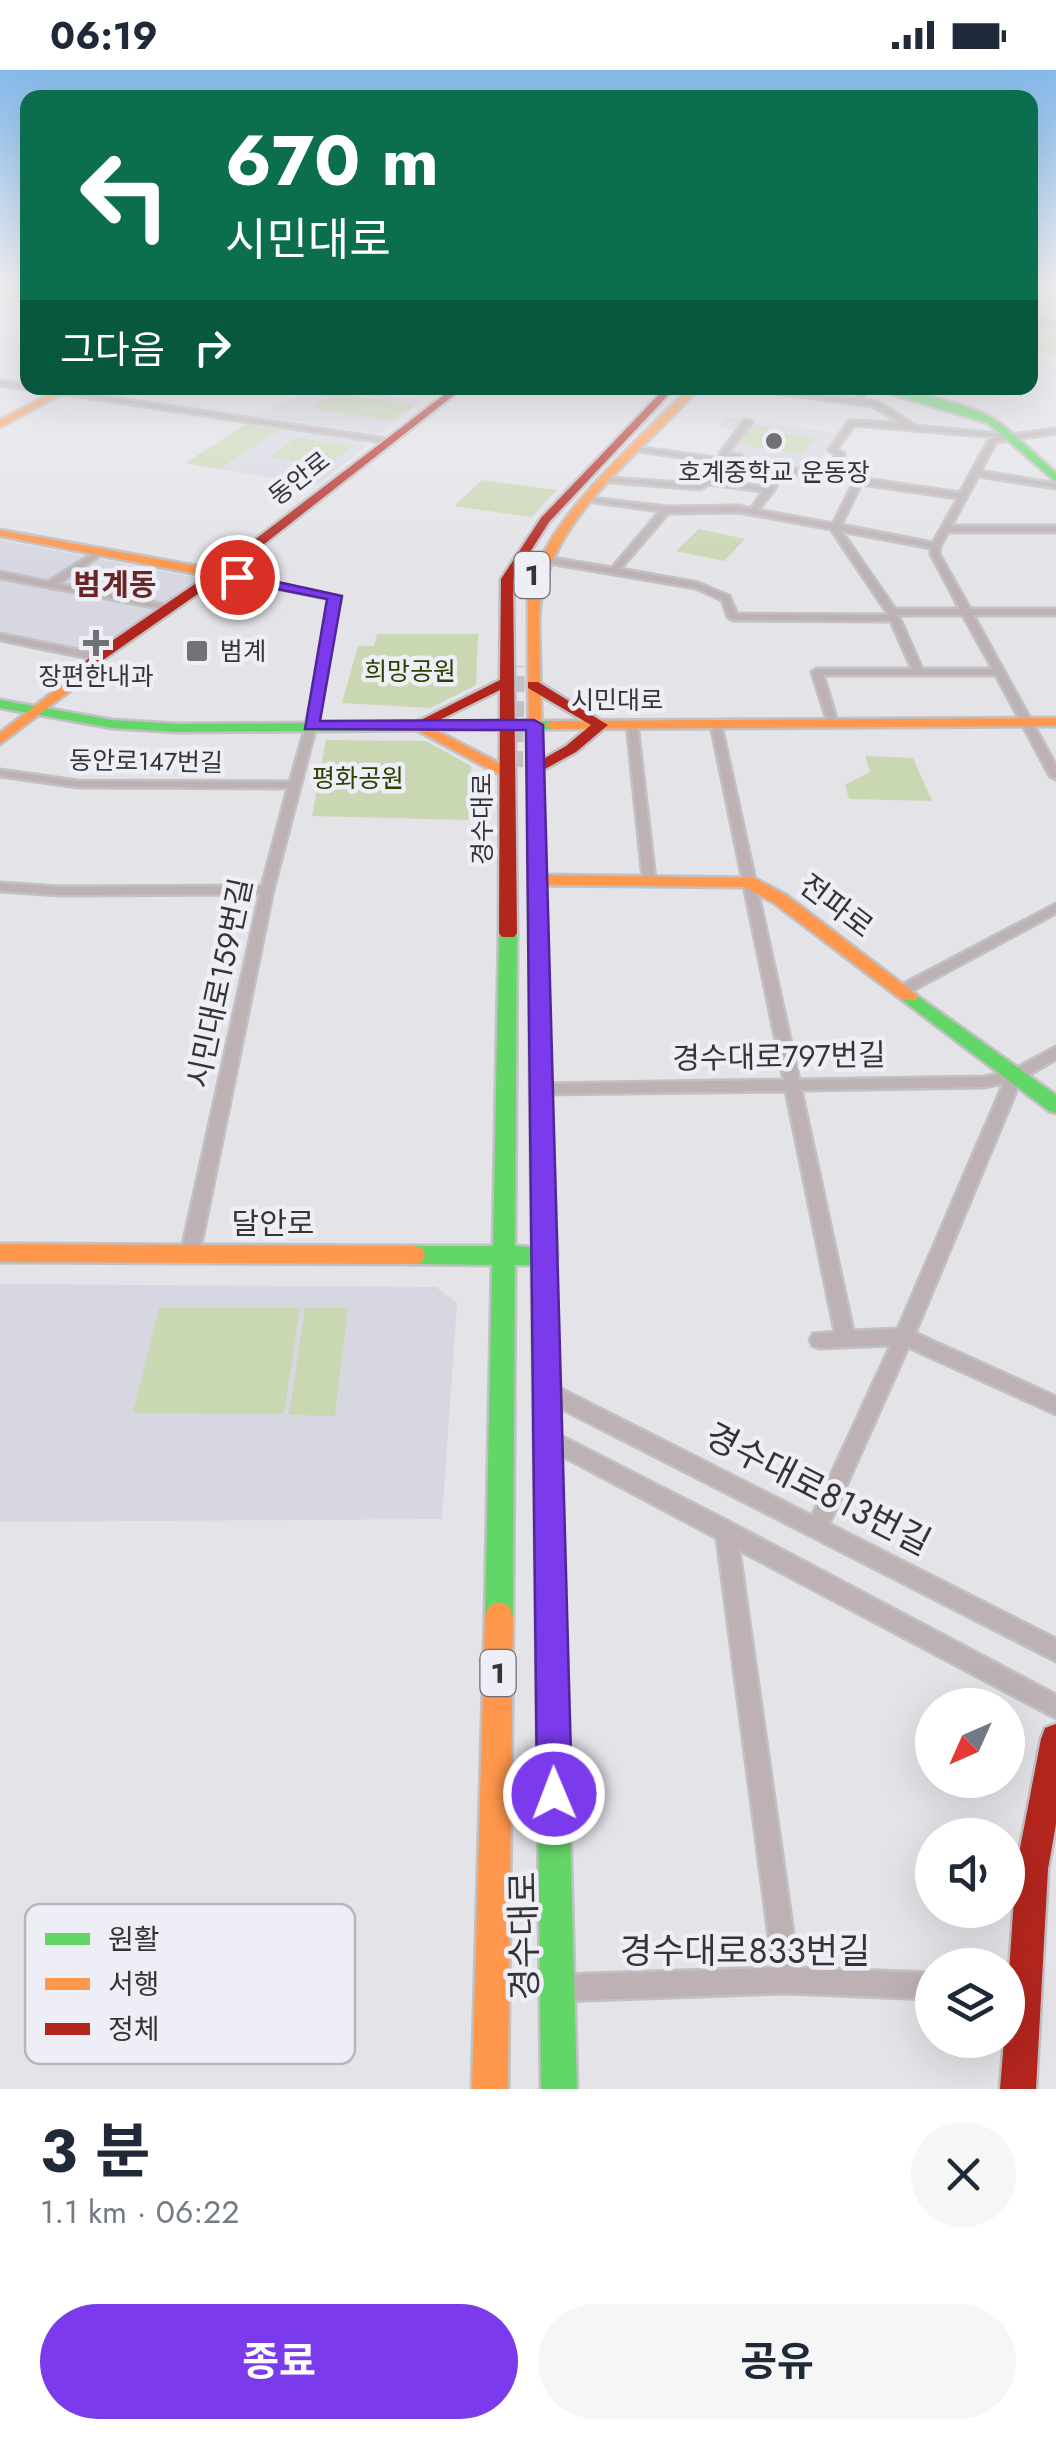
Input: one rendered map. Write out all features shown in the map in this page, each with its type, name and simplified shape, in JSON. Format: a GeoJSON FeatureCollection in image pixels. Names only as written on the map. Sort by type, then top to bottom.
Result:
{"type":"FeatureCollection","features":[{"type":"Feature","properties":{"kind":"main road"},"geometry":{"type":"LineString","coordinates":[[0,414],[36,395]]}},
{"type":"Feature","properties":{"kind":"main road"},"geometry":{"type":"LineString","coordinates":[[0,424],[40,395]]}},
{"type":"Feature","properties":{"kind":"main road","name":"동안로"},"geometry":{"type":"LineString","coordinates":[[0,740],[98,658],[218,574],[449,395]]}},
{"type":"Feature","properties":{"kind":"main road","name":"경수대로"},"geometry":{"type":"LineString","coordinates":[[490,2089],[508,1097],[520,778],[534,725],[520,675],[507,579],[545,520],[664,395]]}},
{"type":"Feature","properties":{"kind":"main road","name":"경수대로"},"geometry":{"type":"LineString","coordinates":[[520,675],[529,581],[540,558],[688,395]]}},
{"type":"Feature","properties":{"kind":"main road"},"geometry":{"type":"LineString","coordinates":[[902,395],[970,412],[996,424],[1056,482]]}},
{"type":"Feature","properties":{"kind":"main road","name":"경수대로"},"geometry":{"type":"LineString","coordinates":[[560,2089],[538,880],[506,725],[520,675],[536,582],[546,560],[592,502]]}},
{"type":"Feature","properties":{"kind":"main road"},"geometry":{"type":"LineString","coordinates":[[0,533],[218,574]]}},
{"type":"Feature","properties":{"kind":"main road","name":"동안로"},"geometry":{"type":"LineString","coordinates":[[72,682],[112,660],[219,582],[218,574]]}},
{"type":"Feature","properties":{"kind":"main road"},"geometry":{"type":"LineString","coordinates":[[520,675],[601,725],[571,750],[520,778],[418,725],[520,675]]}},
{"type":"Feature","properties":{"kind":"main road","name":"시민대로"},"geometry":{"type":"LineString","coordinates":[[0,704],[112,724],[178,728],[1056,722]]}},
{"type":"Feature","properties":{"kind":"main road","name":"경수대로"},"geometry":{"type":"LineString","coordinates":[[520,778],[530,962],[542,1062]]}},
{"type":"Feature","properties":{"kind":"main road","name":"전파로"},"geometry":{"type":"LineString","coordinates":[[538,880],[748,882],[780,899],[1056,1106]]}},
{"type":"Feature","properties":{"kind":"main road","name":"달안로"},"geometry":{"type":"LineString","coordinates":[[0,1253],[546,1256]]}},
{"type":"Feature","properties":{"kind":"main road"},"geometry":{"type":"LineString","coordinates":[[1020,1948],[1044,1785],[1056,1739]]}},
{"type":"Feature","properties":{"kind":"main road"},"geometry":{"type":"LineString","coordinates":[[1017,2058],[1018,2089]]}},
{"type":"Feature","properties":{"kind":"street"},"geometry":{"type":"LineString","coordinates":[[87,395],[388,441]]}},
{"type":"Feature","properties":{"kind":"street"},"geometry":{"type":"LineString","coordinates":[[798,395],[884,407],[909,426]]}},
{"type":"Feature","properties":{"kind":"street"},"geometry":{"type":"LineString","coordinates":[[856,402],[861,395]]}},
{"type":"Feature","properties":{"kind":"street"},"geometry":{"type":"LineString","coordinates":[[1033,434],[1042,419]]}},
{"type":"Feature","properties":{"kind":"street"},"geometry":{"type":"LineString","coordinates":[[748,422],[723,455],[788,465],[754,512]]}},
{"type":"Feature","properties":{"kind":"street"},"geometry":{"type":"LineString","coordinates":[[827,476],[840,454],[833,450],[852,423],[1010,436]]}},
{"type":"Feature","properties":{"kind":"street"},"geometry":{"type":"LineString","coordinates":[[1056,432],[993,440],[935,554],[1056,776]]}},
{"type":"Feature","properties":{"kind":"street"},"geometry":{"type":"LineString","coordinates":[[639,450],[964,496]]}},
{"type":"Feature","properties":{"kind":"street"},"geometry":{"type":"LineString","coordinates":[[976,473],[1056,482]]}},
{"type":"Feature","properties":{"kind":"street"},"geometry":{"type":"LineString","coordinates":[[611,480],[700,487],[710,478],[770,490]]}},
{"type":"Feature","properties":{"kind":"street"},"geometry":{"type":"LineString","coordinates":[[835,528],[858,480]]}},
{"type":"Feature","properties":{"kind":"street"},"geometry":{"type":"LineString","coordinates":[[592,502],[666,510],[729,508],[936,546]]}},
{"type":"Feature","properties":{"kind":"street"},"geometry":{"type":"LineString","coordinates":[[614,570],[666,510]]}},
{"type":"Feature","properties":{"kind":"street"},"geometry":{"type":"LineString","coordinates":[[835,528],[894,615],[918,672]]}},
{"type":"Feature","properties":{"kind":"street"},"geometry":{"type":"LineString","coordinates":[[946,529],[1051,529],[1056,544]]}},
{"type":"Feature","properties":{"kind":"street"},"geometry":{"type":"LineString","coordinates":[[50,585],[100,552]]}},
{"type":"Feature","properties":{"kind":"street"},"geometry":{"type":"LineString","coordinates":[[546,560],[614,570],[712,592],[726,598],[733,617],[1056,612]]}},
{"type":"Feature","properties":{"kind":"street","name":"시민대로159번길"},"geometry":{"type":"LineString","coordinates":[[190,1254],[267,890],[311,726],[335,596],[218,574]]}},
{"type":"Feature","properties":{"kind":"street"},"geometry":{"type":"LineString","coordinates":[[0,575],[166,608]]}},
{"type":"Feature","properties":{"kind":"street"},"geometry":{"type":"LineString","coordinates":[[0,637],[98,658]]}},
{"type":"Feature","properties":{"kind":"street"},"geometry":{"type":"LineString","coordinates":[[833,724],[817,672],[998,672]]}},
{"type":"Feature","properties":{"kind":"street"},"geometry":{"type":"LineString","coordinates":[[632,724],[649,879]]}},
{"type":"Feature","properties":{"kind":"street"},"geometry":{"type":"LineString","coordinates":[[716,725],[846,1339]]}},
{"type":"Feature","properties":{"kind":"street","name":"동안로147번길"},"geometry":{"type":"LineString","coordinates":[[0,773],[78,784],[293,785]]}},
{"type":"Feature","properties":{"kind":"street"},"geometry":{"type":"LineString","coordinates":[[0,888],[267,890]]}},
{"type":"Feature","properties":{"kind":"street"},"geometry":{"type":"LineString","coordinates":[[899,992],[1056,908]]}},
{"type":"Feature","properties":{"kind":"street"},"geometry":{"type":"LineString","coordinates":[[817,1527],[1016,1076],[1056,1052]]}},
{"type":"Feature","properties":{"kind":"street","name":"경수대로797번길"},"geometry":{"type":"LineString","coordinates":[[543,1089],[790,1082],[984,1082],[1016,1076]]}},
{"type":"Feature","properties":{"kind":"street"},"geometry":{"type":"LineString","coordinates":[[819,1340],[904,1337],[1056,1406]]}},
{"type":"Feature","properties":{"kind":"street","name":"경수대로813번길"},"geometry":{"type":"LineString","coordinates":[[548,1392],[1056,1650]]}},
{"type":"Feature","properties":{"kind":"street"},"geometry":{"type":"LineString","coordinates":[[549,1440],[1056,1707]]}},
{"type":"Feature","properties":{"kind":"street"},"geometry":{"type":"LineString","coordinates":[[726,1531],[786,1980]]}},
{"type":"Feature","properties":{"kind":"street","name":"경수대로833번길"},"geometry":{"type":"LineString","coordinates":[[558,1988],[786,1980],[915,1985]]}},
{"type":"Feature","properties":{"kind":"shaded area"},"geometry":{"type":"Polygon","coordinates":[[[295,395],[382,395],[423,401],[380,434],[259,416],[295,395]]]}},
{"type":"Feature","properties":{"kind":"shaded area"},"geometry":{"type":"Polygon","coordinates":[[[726,417],[838,433],[811,472],[714,458],[736,430],[719,427],[726,417]]]}},
{"type":"Feature","properties":{"kind":"shaded area"},"geometry":{"type":"Polygon","coordinates":[[[280,430],[362,442],[367,446],[318,485],[219,469],[280,430]]]}},
{"type":"Feature","properties":{"kind":"shaded area"},"geometry":{"type":"Polygon","coordinates":[[[0,540],[198,580],[93,654],[0,634],[0,540]]]}},
{"type":"Feature","properties":{"kind":"shaded area"},"geometry":{"type":"Polygon","coordinates":[[[0,1284],[436,1287],[457,1303],[442,1519],[0,1522],[0,1284]]]}},
{"type":"Feature","properties":{"kind":"green space"},"geometry":{"type":"Polygon","coordinates":[[[331,395],[415,405],[392,421],[310,409],[331,395]]]}},
{"type":"Feature","properties":{"kind":"green space"},"geometry":{"type":"Polygon","coordinates":[[[246,424],[280,430],[219,469],[185,463],[246,424]]]}},
{"type":"Feature","properties":{"kind":"green space","name":"호계중학교 운동장"},"geometry":{"type":"Polygon","coordinates":[[[750,425],[770,427],[768,432],[815,438],[804,454],[733,444],[750,425]]]}},
{"type":"Feature","properties":{"kind":"green space"},"geometry":{"type":"Polygon","coordinates":[[[296,438],[353,446],[326,466],[269,457],[296,438]]]}},
{"type":"Feature","properties":{"kind":"green space"},"geometry":{"type":"Polygon","coordinates":[[[482,480],[557,490],[532,517],[454,506],[482,480]]]}},
{"type":"Feature","properties":{"kind":"green space"},"geometry":{"type":"Polygon","coordinates":[[[699,529],[745,539],[724,561],[676,551],[699,529]]]}},
{"type":"Feature","properties":{"kind":"green space","name":"희망공원"},"geometry":{"type":"Polygon","coordinates":[[[377,634],[478,634],[476,685],[430,708],[342,703],[358,646],[374,646],[377,634]]]}},
{"type":"Feature","properties":{"kind":"green space","name":"평화공원"},"geometry":{"type":"Polygon","coordinates":[[[326,740],[426,741],[471,766],[470,820],[312,816],[326,740]]]}},
{"type":"Feature","properties":{"kind":"green space"},"geometry":{"type":"Polygon","coordinates":[[[865,756],[913,758],[932,801],[849,799],[845,785],[870,772],[865,756]]]}},
{"type":"Feature","properties":{"kind":"green space"},"geometry":{"type":"Polygon","coordinates":[[[159,1308],[300,1308],[284,1414],[133,1413],[159,1308]]]}},
{"type":"Feature","properties":{"kind":"green space"},"geometry":{"type":"Polygon","coordinates":[[[305,1308],[348,1308],[335,1416],[289,1415],[305,1308]]]}},
{"type":"Feature","properties":{"kind":"tunnel"},"geometry":{"type":"LineString","coordinates":[[515,767],[517,666]]}},
{"type":"Feature","properties":{"kind":"traffic: fast"},"geometry":{"type":"LineString","coordinates":[[907,395],[991,421],[1056,479]]}},
{"type":"Feature","properties":{"kind":"traffic: fast"},"geometry":{"type":"LineString","coordinates":[[0,704],[112,724],[178,728],[552,725]]}},
{"type":"Feature","properties":{"kind":"traffic: fast"},"geometry":{"type":"LineString","coordinates":[[499,1616],[508,933]]}},
{"type":"Feature","properties":{"kind":"traffic: fast"},"geometry":{"type":"LineString","coordinates":[[909,996],[1056,1106]]}},
{"type":"Feature","properties":{"kind":"traffic: fast"},"geometry":{"type":"LineString","coordinates":[[540,1071],[559,2089]]}},
{"type":"Feature","properties":{"kind":"traffic: fast"},"geometry":{"type":"LineString","coordinates":[[414,1255],[546,1256]]}},
{"type":"Feature","properties":{"kind":"traffic: slow"},"geometry":{"type":"LineString","coordinates":[[0,424],[55,395]]}},
{"type":"Feature","properties":{"kind":"traffic: slow"},"geometry":{"type":"LineString","coordinates":[[540,1071],[533,624],[536,586],[545,562],[581,509],[687,395]]}},
{"type":"Feature","properties":{"kind":"traffic: slow"},"geometry":{"type":"LineString","coordinates":[[0,533],[218,574]]}},
{"type":"Feature","properties":{"kind":"traffic: slow"},"geometry":{"type":"LineString","coordinates":[[0,740],[84,675]]}},
{"type":"Feature","properties":{"kind":"traffic: slow"},"geometry":{"type":"LineString","coordinates":[[552,725],[1056,722]]}},
{"type":"Feature","properties":{"kind":"traffic: slow"},"geometry":{"type":"LineString","coordinates":[[418,725],[507,773]]}},
{"type":"Feature","properties":{"kind":"traffic: slow"},"geometry":{"type":"LineString","coordinates":[[537,880],[748,882],[780,899],[909,996]]}},
{"type":"Feature","properties":{"kind":"traffic: slow"},"geometry":{"type":"LineString","coordinates":[[0,1253],[414,1255]]}},
{"type":"Feature","properties":{"kind":"traffic: slow"},"geometry":{"type":"LineString","coordinates":[[490,2089],[499,1616]]}},
{"type":"Feature","properties":{"kind":"traffic: jam"},"geometry":{"type":"LineString","coordinates":[[73,682],[98,657],[218,574],[449,395]]}},
{"type":"Feature","properties":{"kind":"traffic: jam"},"geometry":{"type":"LineString","coordinates":[[508,933],[507,579],[545,520],[663,395]]}},
{"type":"Feature","properties":{"kind":"traffic: jam"},"geometry":{"type":"LineString","coordinates":[[418,725],[504,683]]}},
{"type":"Feature","properties":{"kind":"traffic: jam"},"geometry":{"type":"LineString","coordinates":[[533,685],[601,725],[571,749],[534,770]]}},
{"type":"Feature","properties":{"kind":"traffic: jam"},"geometry":{"type":"LineString","coordinates":[[1018,2089],[1032,1869],[1056,1739]]}},
{"type":"Feature","properties":{"kind":"place","name":"호계중학교 운동장"},"geometry":{"type":"Point","coordinates":[774,441]}},
{"type":"Feature","properties":{"kind":"place","name":"장편한내과"},"geometry":{"type":"Point","coordinates":[96,643]}},
{"type":"Feature","properties":{"kind":"place","name":"범계"},"geometry":{"type":"Point","coordinates":[197,651]}},
{"type":"Feature","properties":{"kind":"district","name":"범계동"},"geometry":{"type":"Point","coordinates":[115,585]}},
{"type":"Feature","properties":{"kind":"route"},"geometry":{"type":"LineString","coordinates":[[237,577],[335,596],[311,726],[534,725],[554,1794]]}}]}
